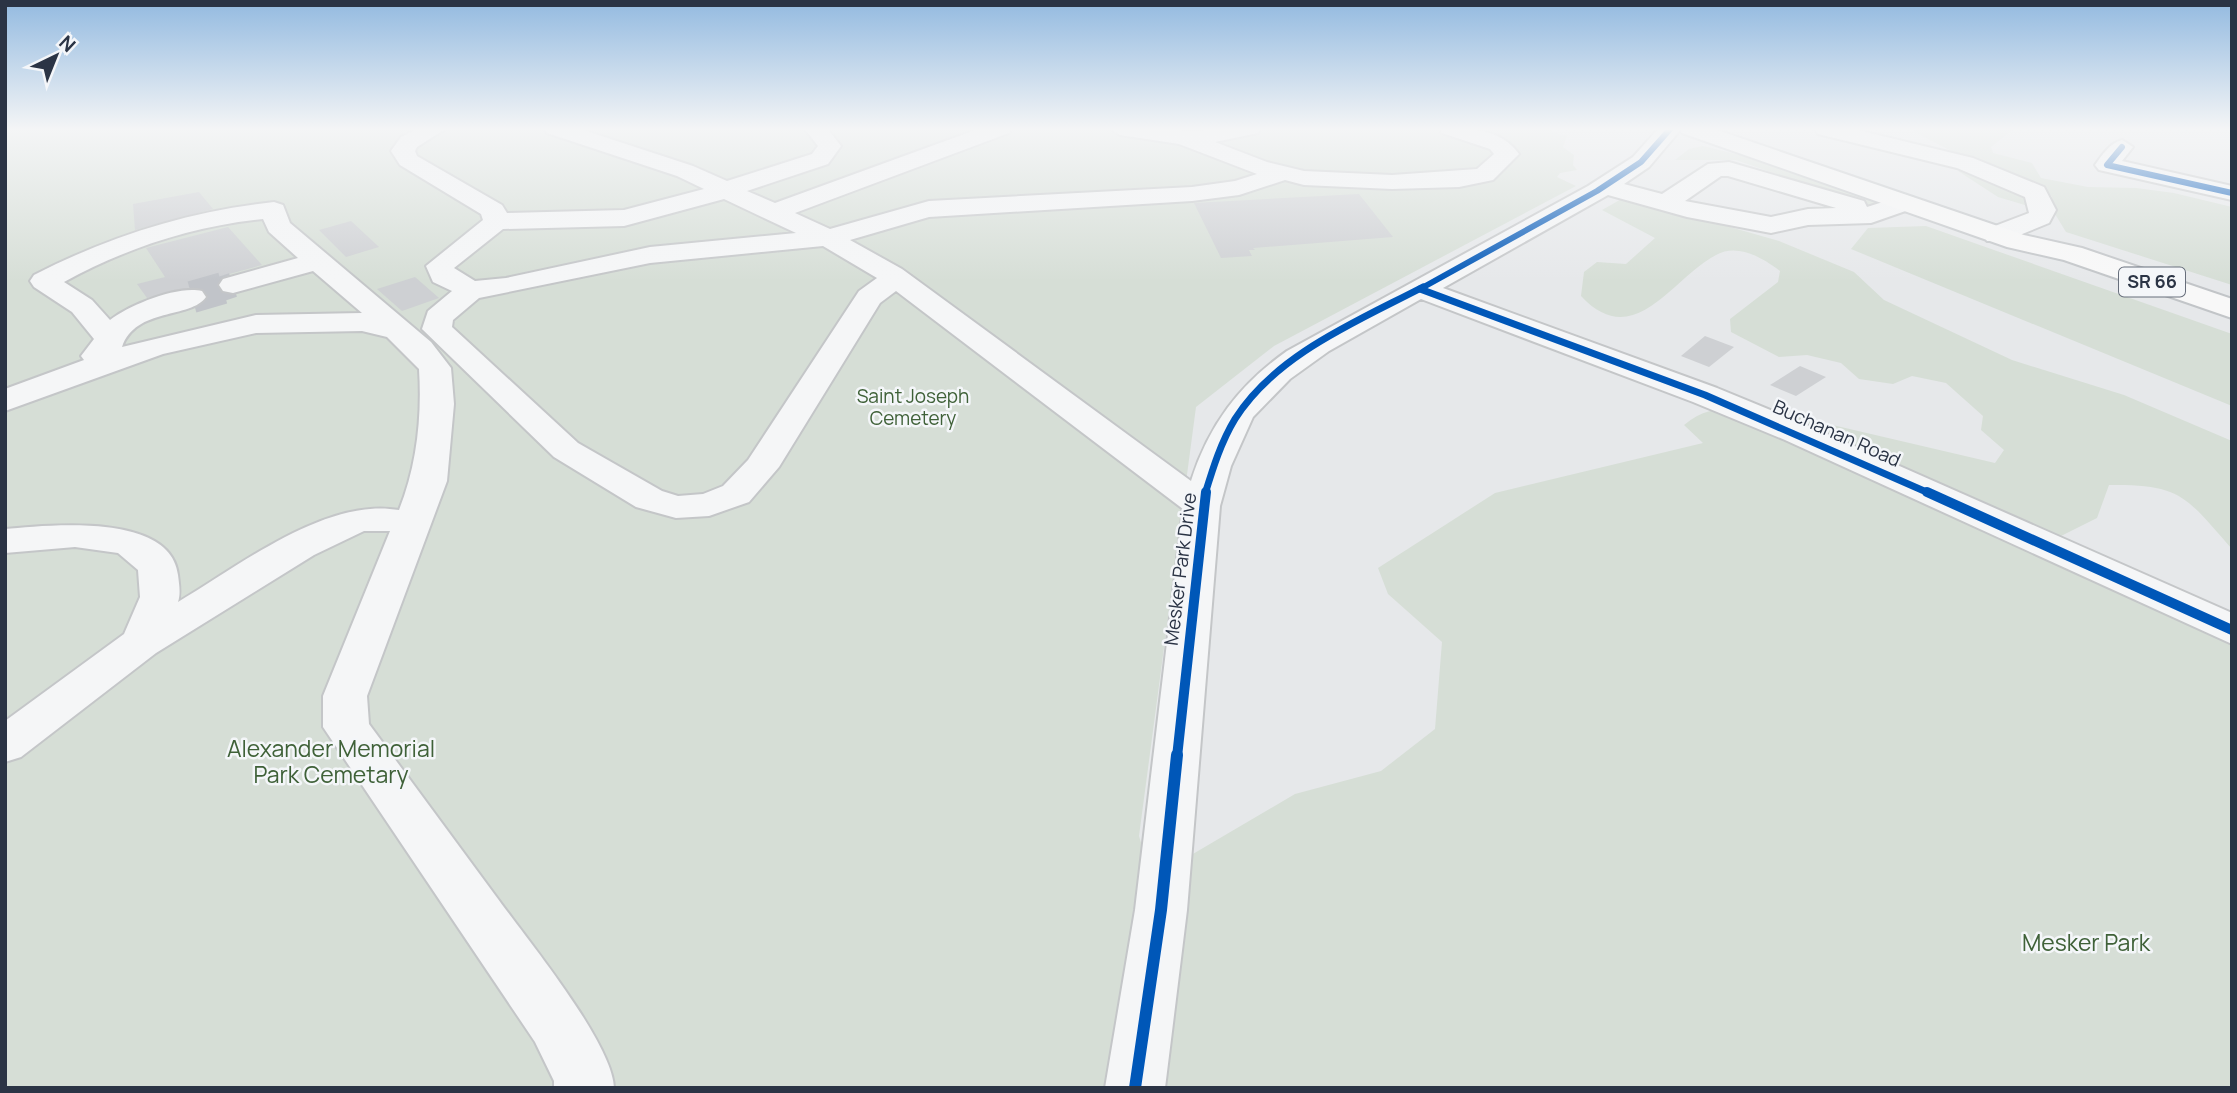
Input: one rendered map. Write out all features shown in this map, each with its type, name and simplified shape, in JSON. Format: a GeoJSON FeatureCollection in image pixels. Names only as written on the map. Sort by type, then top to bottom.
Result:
{"type":"FeatureCollection","features":[{"type":"Feature","properties":{"kind":"main road","name":"SR 66"},"geometry":{"type":"LineString","coordinates":[[1836,179],[1905,203],[2013,229]]}},
{"type":"Feature","properties":{"kind":"main road","name":"SR 66"},"geometry":{"type":"LineString","coordinates":[[1870,179],[2013,229],[2072,254],[2232,309]]}},
{"type":"Feature","properties":{"kind":"street"},"geometry":{"type":"LineString","coordinates":[[440,179],[493,210],[496,220]]}},
{"type":"Feature","properties":{"kind":"street"},"geometry":{"type":"LineString","coordinates":[[701,179],[828,238],[896,278],[1202,506]]}},
{"type":"Feature","properties":{"kind":"street"},"geometry":{"type":"LineString","coordinates":[[471,290],[443,276],[440,266],[483,234],[496,220],[624,218],[758,179]]}},
{"type":"Feature","properties":{"kind":"street"},"geometry":{"type":"LineString","coordinates":[[772,212],[864,179]]}},
{"type":"Feature","properties":{"kind":"street"},"geometry":{"type":"LineString","coordinates":[[882,179],[894,192],[893,217]]}},
{"type":"Feature","properties":{"kind":"street"},"geometry":{"type":"LineString","coordinates":[[896,278],[869,297],[761,467],[736,494],[709,505],[676,507],[649,499],[566,450],[437,329],[438,317],[471,290],[506,286],[650,255],[828,238],[893,217],[929,209],[1192,194],[1239,188],[1265,179]]}},
{"type":"Feature","properties":{"kind":"street"},"geometry":{"type":"LineString","coordinates":[[1326,179],[1392,182],[1464,179]]}},
{"type":"Feature","properties":{"kind":"street","name":"Mesker Park Drive"},"geometry":{"type":"LineString","coordinates":[[1135,1088],[1161,910],[1202,506],[1215,458],[1226,434],[1246,404],[1264,385],[1310,350],[1615,179]]}},
{"type":"Feature","properties":{"kind":"street"},"geometry":{"type":"LineString","coordinates":[[1665,203],[1701,179]]}},
{"type":"Feature","properties":{"kind":"street"},"geometry":{"type":"LineString","coordinates":[[1762,179],[1877,213]]}},
{"type":"Feature","properties":{"kind":"street"},"geometry":{"type":"LineString","coordinates":[[2010,179],[2035,192],[2043,210],[2040,218],[2013,229]]}},
{"type":"Feature","properties":{"kind":"street"},"geometry":{"type":"LineString","coordinates":[[2176,179],[2232,193]]}},
{"type":"Feature","properties":{"kind":"street"},"geometry":{"type":"LineString","coordinates":[[1605,186],[1726,218],[1771,225],[1808,217],[1877,213],[1905,203]]}},
{"type":"Feature","properties":{"kind":"street"},"geometry":{"type":"LineString","coordinates":[[108,336],[82,306],[44,281],[140,239],[250,211],[274,210],[278,226],[317,261],[372,319],[420,349],[435,368],[438,404],[429,481],[345,696],[346,727],[555,1023],[584,1078],[584,1088]]}},
{"type":"Feature","properties":{"kind":"street"},"geometry":{"type":"LineString","coordinates":[[233,285],[317,261]]}},
{"type":"Feature","properties":{"kind":"street","name":"Buchanan Road"},"geometry":{"type":"LineString","coordinates":[[1420,289],[1705,395],[2232,630]]}},
{"type":"Feature","properties":{"kind":"street"},"geometry":{"type":"LineString","coordinates":[[66,376],[105,352],[108,336],[126,321],[192,297]]}},
{"type":"Feature","properties":{"kind":"street"},"geometry":{"type":"LineString","coordinates":[[5,401],[66,376],[155,347],[256,324],[372,319]]}},
{"type":"Feature","properties":{"kind":"street"},"geometry":{"type":"LineString","coordinates":[[5,745],[141,643],[300,546],[357,520],[429,481]]}},
{"type":"Feature","properties":{"kind":"street"},"geometry":{"type":"LineString","coordinates":[[357,520],[386,519],[413,524]]}},
{"type":"Feature","properties":{"kind":"street"},"geometry":{"type":"LineString","coordinates":[[5,541],[75,535],[129,542],[157,565],[160,597],[141,643]]}},
{"type":"Feature","properties":{"kind":"green space"},"geometry":{"type":"Polygon","coordinates":[[[5,179],[1561,179],[1576,186],[1274,346],[1196,407],[1139,836],[1152,878],[1295,794],[1381,771],[1435,729],[1442,642],[1388,594],[1378,568],[1495,493],[1703,443],[1684,425],[1712,410],[1722,409],[1764,409],[1995,463],[2004,450],[1981,430],[1983,416],[1946,383],[1912,376],[1893,384],[1859,379],[1841,363],[1807,355],[1779,357],[1731,332],[1730,319],[1778,282],[1780,271],[1750,254],[1733,251],[1716,255],[1652,306],[1635,314],[1618,317],[1600,312],[1581,296],[1584,272],[1597,262],[1626,264],[1655,238],[1602,210],[1625,197],[1779,241],[1854,272],[1884,300],[2012,360],[2124,395],[2232,441],[2232,549],[2204,517],[2181,497],[2153,487],[2133,485],[2109,485],[2097,518],[2053,540],[2232,642],[2232,1088],[5,1088],[5,179]]]}},
{"type":"Feature","properties":{"kind":"green space"},"geometry":{"type":"Polygon","coordinates":[[[1791,179],[1815,179],[1879,202],[1878,206],[1868,206],[1791,179]]]}},
{"type":"Feature","properties":{"kind":"green space"},"geometry":{"type":"Polygon","coordinates":[[[1970,179],[1986,179],[2035,200],[2052,197],[2045,188],[2022,179],[2046,179],[2088,187],[2136,188],[2174,193],[2232,207],[2232,285],[2066,232],[2055,214],[1998,197],[1970,179]]]}},
{"type":"Feature","properties":{"kind":"green space"},"geometry":{"type":"Polygon","coordinates":[[[1926,226],[2232,334],[2232,406],[1851,249],[1868,228],[1926,226]]]}},
{"type":"Feature","properties":{"kind":"building"},"geometry":{"type":"Polygon","coordinates":[[[199,192],[213,209],[135,230],[133,204],[199,192]]]}},
{"type":"Feature","properties":{"kind":"building"},"geometry":{"type":"Polygon","coordinates":[[[1359,194],[1393,237],[1253,248],[1255,250],[1249,250],[1252,256],[1221,258],[1194,203],[1359,194]]]}},
{"type":"Feature","properties":{"kind":"building"},"geometry":{"type":"Polygon","coordinates":[[[351,221],[379,247],[346,257],[319,230],[351,221]]]}},
{"type":"Feature","properties":{"kind":"building"},"geometry":{"type":"Polygon","coordinates":[[[228,227],[262,265],[222,276],[217,284],[221,292],[208,296],[202,288],[192,287],[147,298],[137,284],[165,277],[146,248],[228,227]]]}},
{"type":"Feature","properties":{"kind":"building"},"geometry":{"type":"Polygon","coordinates":[[[415,277],[439,298],[402,311],[377,289],[415,277]]]}},
{"type":"Feature","properties":{"kind":"building"},"geometry":{"type":"Polygon","coordinates":[[[1705,336],[1734,347],[1709,367],[1681,356],[1705,336]]]}},
{"type":"Feature","properties":{"kind":"building"},"geometry":{"type":"Polygon","coordinates":[[[1800,366],[1826,377],[1796,396],[1770,385],[1800,366]]]}},
{"type":"Feature","properties":{"kind":"tunnel"},"geometry":{"type":"LineString","coordinates":[[227,287],[233,285]]}},
{"type":"Feature","properties":{"kind":"tunnel"},"geometry":{"type":"LineString","coordinates":[[192,297],[227,287]]}},
{"type":"Feature","properties":{"kind":"tunnel"},"geometry":{"type":"LineString","coordinates":[[221,289],[227,287]]}},
{"type":"Feature","properties":{"kind":"cycle path"},"geometry":{"type":"LineString","coordinates":[[1135,1088],[1161,910],[1202,506],[1223,441],[1237,416],[1261,388],[1278,372],[1318,344],[1615,179]]}},
{"type":"Feature","properties":{"kind":"cycle path"},"geometry":{"type":"LineString","coordinates":[[2170,179],[2232,193]]}},
{"type":"Feature","properties":{"kind":"cycle path"},"geometry":{"type":"LineString","coordinates":[[1420,289],[1705,395],[1797,433],[2232,630]]}},
{"type":"Feature","properties":{"kind":"park label","name":"Saint Joseph Cemetery"},"geometry":{"type":"Point","coordinates":[913,407]}},
{"type":"Feature","properties":{"kind":"park label","name":"Alexander Memorial Park Cemetary"},"geometry":{"type":"Point","coordinates":[331,762]}},
{"type":"Feature","properties":{"kind":"park label","name":"Mesker Park"},"geometry":{"type":"Point","coordinates":[2086,943]}}]}
